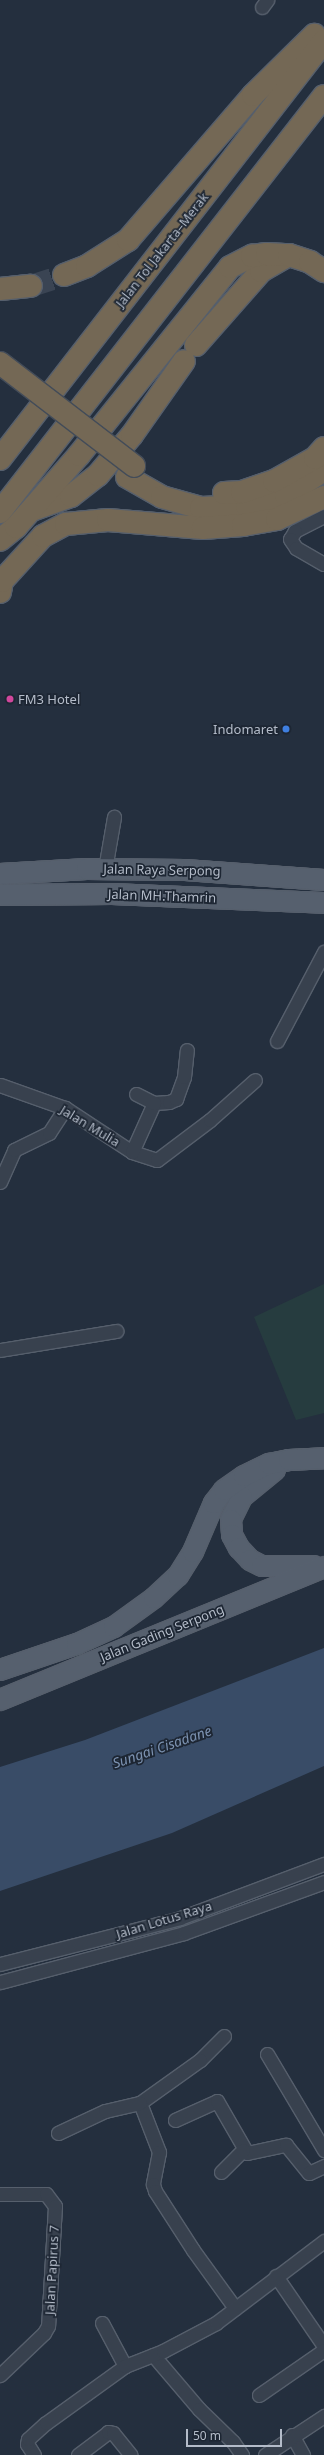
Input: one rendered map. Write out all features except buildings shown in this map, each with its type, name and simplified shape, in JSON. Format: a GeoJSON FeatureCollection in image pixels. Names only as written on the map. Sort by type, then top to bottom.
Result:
{"type":"FeatureCollection","features":[{"type":"Feature","properties":{"kind":"highway"},"geometry":{"type":"LineString","coordinates":[[64,275],[87,266],[128,240],[253,95],[324,26]]}},
{"type":"Feature","properties":{"kind":"highway","name":"Jalan Tol Jakarta–Merak"},"geometry":{"type":"LineString","coordinates":[[0,459],[324,41]]}},
{"type":"Feature","properties":{"kind":"highway"},"geometry":{"type":"LineString","coordinates":[[0,512],[324,96]]}},
{"type":"Feature","properties":{"kind":"highway"},"geometry":{"type":"LineString","coordinates":[[0,540],[16,527],[80,455],[230,267],[252,256],[289,255],[310,262],[324,271]]}},
{"type":"Feature","properties":{"kind":"highway"},"geometry":{"type":"LineString","coordinates":[[31,510],[71,496],[98,475],[132,435],[190,353],[261,271],[289,255]]}},
{"type":"Feature","properties":{"kind":"highway"},"geometry":{"type":"LineString","coordinates":[[0,289],[31,286]]}},
{"type":"Feature","properties":{"kind":"highway"},"geometry":{"type":"LineString","coordinates":[[0,363],[162,497],[201,508],[247,506],[286,495],[324,470]]}},
{"type":"Feature","properties":{"kind":"highway"},"geometry":{"type":"LineString","coordinates":[[0,381],[130,472],[204,493],[242,492],[274,481],[316,458],[324,448]]}},
{"type":"Feature","properties":{"kind":"highway"},"geometry":{"type":"LineString","coordinates":[[1,585],[43,536],[66,524],[108,520],[203,528],[243,525],[277,519],[324,497]]}},
{"type":"Feature","properties":{"kind":"main road","name":"Jalan Raya Serpong"},"geometry":{"type":"LineString","coordinates":[[0,874],[105,869],[192,870],[324,880]]}},
{"type":"Feature","properties":{"kind":"main road","name":"Jalan MH.Thamrin"},"geometry":{"type":"LineString","coordinates":[[0,895],[112,894],[324,903]]}},
{"type":"Feature","properties":{"kind":"main road","name":"Jalan Gading Serpong"},"geometry":{"type":"LineString","coordinates":[[0,1670],[77,1644],[114,1627],[154,1598],[178,1576],[193,1552],[214,1503],[224,1490],[269,1464],[289,1460],[324,1458]]}},
{"type":"Feature","properties":{"kind":"main road"},"geometry":{"type":"LineString","coordinates":[[289,1460],[242,1497],[231,1520],[232,1535],[239,1548],[250,1560],[262,1566],[324,1566]]}},
{"type":"Feature","properties":{"kind":"main road","name":"Jalan Gading Serpong"},"geometry":{"type":"LineString","coordinates":[[0,1700],[324,1566]]}},
{"type":"Feature","properties":{"kind":"street"},"geometry":{"type":"LineString","coordinates":[[324,516],[295,531],[290,539],[296,548],[324,564]]}},
{"type":"Feature","properties":{"kind":"street"},"geometry":{"type":"LineString","coordinates":[[105,869],[114,817]]}},
{"type":"Feature","properties":{"kind":"street"},"geometry":{"type":"LineString","coordinates":[[277,1041],[324,952]]}},
{"type":"Feature","properties":{"kind":"street"},"geometry":{"type":"LineString","coordinates":[[136,1094],[154,1102],[169,1102],[176,1098],[184,1077],[187,1050]]}},
{"type":"Feature","properties":{"kind":"street","name":"Jalan Mulia"},"geometry":{"type":"LineString","coordinates":[[0,1085],[64,1108],[132,1152],[157,1160],[210,1120],[255,1080]]}},
{"type":"Feature","properties":{"kind":"street"},"geometry":{"type":"LineString","coordinates":[[132,1152],[154,1102]]}},
{"type":"Feature","properties":{"kind":"street"},"geometry":{"type":"LineString","coordinates":[[0,1182],[14,1150],[49,1133],[64,1108]]}},
{"type":"Feature","properties":{"kind":"street"},"geometry":{"type":"LineString","coordinates":[[0,1350],[116,1331]]}},
{"type":"Feature","properties":{"kind":"street","name":"Jalan Lotus Raya"},"geometry":{"type":"LineString","coordinates":[[0,1964],[180,1918],[324,1864]]}},
{"type":"Feature","properties":{"kind":"street","name":"Jalan Lotus Raya"},"geometry":{"type":"LineString","coordinates":[[0,1982],[184,1933],[324,1882]]}},
{"type":"Feature","properties":{"kind":"street"},"geometry":{"type":"LineString","coordinates":[[58,2133],[105,2111],[140,2103],[200,2060],[224,2036]]}},
{"type":"Feature","properties":{"kind":"street"},"geometry":{"type":"LineString","coordinates":[[267,2054],[324,2150]]}},
{"type":"Feature","properties":{"kind":"street"},"geometry":{"type":"LineString","coordinates":[[175,2120],[216,2101],[243,2150],[251,2153],[286,2145],[309,2173],[324,2166]]}},
{"type":"Feature","properties":{"kind":"street"},"geometry":{"type":"LineString","coordinates":[[140,2103],[159,2152],[153,2184],[155,2191],[193,2250],[235,2308]]}},
{"type":"Feature","properties":{"kind":"street"},"geometry":{"type":"LineString","coordinates":[[221,2172],[243,2150]]}},
{"type":"Feature","properties":{"kind":"street","name":"Jalan Papirus 7"},"geometry":{"type":"LineString","coordinates":[[0,2194],[46,2194],[55,2206],[48,2326],[44,2333],[0,2375]]}},
{"type":"Feature","properties":{"kind":"street"},"geometry":{"type":"LineString","coordinates":[[34,2455],[27,2444],[32,2434],[125,2366],[153,2355],[216,2323],[324,2241]]}},
{"type":"Feature","properties":{"kind":"street"},"geometry":{"type":"LineString","coordinates":[[276,2276],[324,2346]]}},
{"type":"Feature","properties":{"kind":"street"},"geometry":{"type":"LineString","coordinates":[[102,2323],[125,2366]]}},
{"type":"Feature","properties":{"kind":"street"},"geometry":{"type":"LineString","coordinates":[[259,2395],[324,2350]]}},
{"type":"Feature","properties":{"kind":"street"},"geometry":{"type":"LineString","coordinates":[[153,2355],[199,2409],[234,2442],[242,2455]]}},
{"type":"Feature","properties":{"kind":"street"},"geometry":{"type":"LineString","coordinates":[[265,2455],[292,2435],[324,2416]]}},
{"type":"Feature","properties":{"kind":"street"},"geometry":{"type":"LineString","coordinates":[[78,2455],[110,2432],[131,2455]]}},
{"type":"Feature","properties":{"kind":"street"},"geometry":{"type":"LineString","coordinates":[[292,2435],[303,2455]]}},
{"type":"Feature","properties":{"kind":"green space"},"geometry":{"type":"Polygon","coordinates":[[[324,1284],[324,1413],[296,1420],[254,1317],[324,1284]]]}},
{"type":"Feature","properties":{"kind":"water","name":"Sungai Cisadane"},"geometry":{"type":"Polygon","coordinates":[[[324,1648],[324,1766],[172,1833],[0,1891],[0,1767],[85,1740],[324,1648]]]}},
{"type":"Feature","properties":{"kind":"tunnel"},"geometry":{"type":"LineString","coordinates":[[31,286],[64,275]]}},
{"type":"Feature","properties":{"kind":"place","name":"FM3 Hotel"},"geometry":{"type":"Point","coordinates":[10,699]}},
{"type":"Feature","properties":{"kind":"place","name":"Indomaret"},"geometry":{"type":"Point","coordinates":[286,729]}}]}
